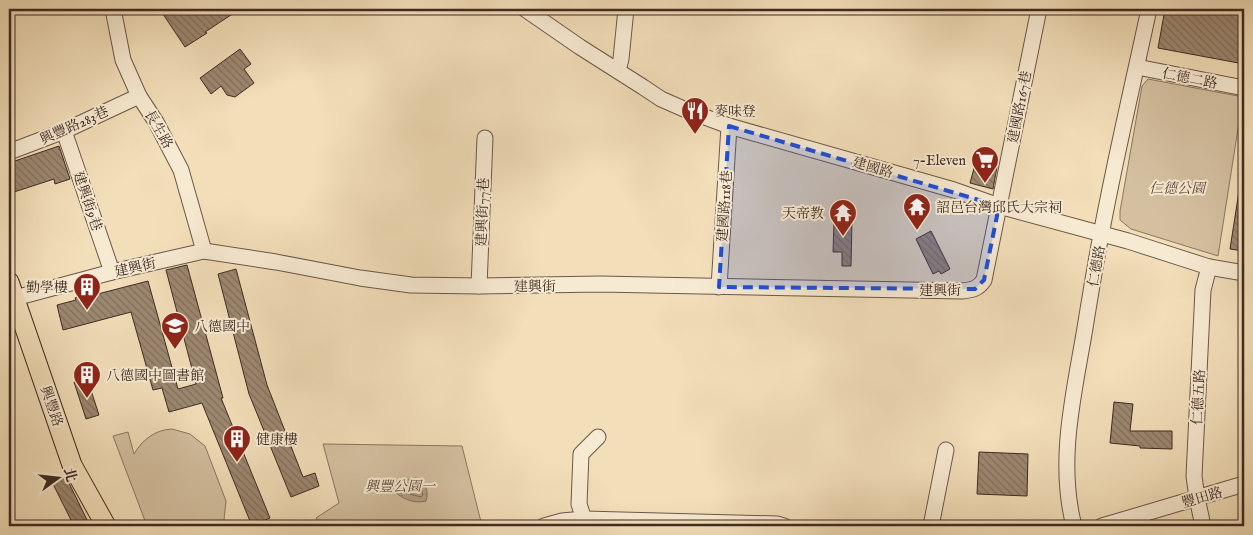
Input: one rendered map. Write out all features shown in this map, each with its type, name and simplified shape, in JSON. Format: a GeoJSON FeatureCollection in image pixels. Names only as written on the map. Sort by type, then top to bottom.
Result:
{"type":"FeatureCollection","features":[{"type":"Feature","properties":{"kind":"main road","name":"興豐路"},"geometry":{"type":"LineString","coordinates":[[12,290],[72,465],[106,526]]}},
{"type":"Feature","properties":{"kind":"street","name":"長生路"},"geometry":{"type":"LineString","coordinates":[[113,9],[123,60],[139,96],[156,122],[182,170],[204,251]]}},
{"type":"Feature","properties":{"kind":"street","name":"建國路"},"geometry":{"type":"LineString","coordinates":[[525,9],[661,99],[729,126],[954,190],[999,206],[1101,234],[1208,267],[1244,273]]}},
{"type":"Feature","properties":{"kind":"street"},"geometry":{"type":"LineString","coordinates":[[618,72],[626,9]]}},
{"type":"Feature","properties":{"kind":"street","name":"建國路167巷"},"geometry":{"type":"LineString","coordinates":[[999,206],[1039,9]]}},
{"type":"Feature","properties":{"kind":"street","name":"仁德路"},"geometry":{"type":"LineString","coordinates":[[1074,526],[1066,478],[1066,451],[1101,234],[1149,9]]}},
{"type":"Feature","properties":{"kind":"street","name":"仁德二路"},"geometry":{"type":"LineString","coordinates":[[1137,67],[1244,88]]}},
{"type":"Feature","properties":{"kind":"street","name":"興豐路283巷"},"geometry":{"type":"LineString","coordinates":[[9,152],[64,130],[139,96]]}},
{"type":"Feature","properties":{"kind":"street","name":"建國路118巷"},"geometry":{"type":"LineString","coordinates":[[718,287],[729,126]]}},
{"type":"Feature","properties":{"kind":"street","name":"建興街9巷"},"geometry":{"type":"LineString","coordinates":[[64,130],[112,272]]}},
{"type":"Feature","properties":{"kind":"street","name":"建興街77巷"},"geometry":{"type":"LineString","coordinates":[[480,286],[485,138]]}},
{"type":"Feature","properties":{"kind":"street","name":"建興街"},"geometry":{"type":"LineString","coordinates":[[12,290],[112,272],[204,251],[411,285],[600,284],[975,289],[984,280],[999,206]]}},
{"type":"Feature","properties":{"kind":"street","name":"仁德五路"},"geometry":{"type":"LineString","coordinates":[[1203,526],[1194,476],[1203,290],[1208,267]]}},
{"type":"Feature","properties":{"kind":"street"},"geometry":{"type":"LineString","coordinates":[[585,523],[579,504],[581,454],[598,437]]}},
{"type":"Feature","properties":{"kind":"street"},"geometry":{"type":"LineString","coordinates":[[931,526],[946,450]]}},
{"type":"Feature","properties":{"kind":"street","name":"豐田路"},"geometry":{"type":"LineString","coordinates":[[1102,526],[1244,484]]}},
{"type":"Feature","properties":{"kind":"street"},"geometry":{"type":"LineString","coordinates":[[544,526],[562,521],[585,523],[774,524],[784,526]]}},
{"type":"Feature","properties":{"kind":"highlighted area"},"geometry":{"type":"Polygon","coordinates":[[[729,126],[999,206],[984,280],[975,289],[719,287],[729,126]]]}},
{"type":"Feature","properties":{"kind":"green space","name":"仁德公園"},"geometry":{"type":"Polygon","coordinates":[[[1148,79],[1243,97],[1218,256],[1131,229],[1120,220],[1142,86],[1148,79]]]}},
{"type":"Feature","properties":{"kind":"green space"},"geometry":{"type":"Polygon","coordinates":[[[172,429],[190,434],[205,446],[226,501],[224,520],[221,526],[147,526],[113,436],[128,432],[134,454],[150,436],[160,431],[172,429]]]}},
{"type":"Feature","properties":{"kind":"green space","name":"興豐公園一"},"geometry":{"type":"Polygon","coordinates":[[[323,444],[462,446],[482,526],[321,526],[316,518],[339,503],[323,444]]]}},
{"type":"Feature","properties":{"kind":"water"},"geometry":{"type":"Polygon","coordinates":[[[416,478],[426,488],[426,501],[414,502],[404,498],[386,483],[416,478]]]}},
{"type":"Feature","properties":{"kind":"building"},"geometry":{"type":"Polygon","coordinates":[[[172,9],[240,9],[185,47],[163,14],[172,9]]]}},
{"type":"Feature","properties":{"kind":"building"},"geometry":{"type":"Polygon","coordinates":[[[1165,9],[1244,9],[1244,64],[1158,48],[1165,9]]]}},
{"type":"Feature","properties":{"kind":"building"},"geometry":{"type":"Polygon","coordinates":[[[240,49],[251,64],[244,69],[254,83],[235,97],[227,95],[221,86],[211,94],[200,78],[240,49]]]}},
{"type":"Feature","properties":{"kind":"building"},"geometry":{"type":"Polygon","coordinates":[[[59,146],[70,179],[55,184],[54,179],[14,192],[12,187],[9,188],[9,163],[59,146]]]}},
{"type":"Feature","properties":{"kind":"building"},"geometry":{"type":"Polygon","coordinates":[[[976,161],[997,167],[993,189],[970,183],[976,161]]]}},
{"type":"Feature","properties":{"kind":"building"},"geometry":{"type":"Polygon","coordinates":[[[1239,191],[1244,191],[1244,251],[1230,249],[1239,191]]]}},
{"type":"Feature","properties":{"kind":"building","name":"天帝教"},"geometry":{"type":"Polygon","coordinates":[[[834,221],[852,221],[851,266],[842,266],[842,252],[833,252],[834,221]]]}},
{"type":"Feature","properties":{"kind":"building"},"geometry":{"type":"Polygon","coordinates":[[[931,231],[950,269],[941,274],[939,271],[933,274],[916,239],[931,231]]]}},
{"type":"Feature","properties":{"kind":"building"},"geometry":{"type":"Polygon","coordinates":[[[187,265],[223,398],[221,398],[270,518],[252,526],[202,403],[169,412],[162,388],[153,390],[131,312],[63,330],[57,305],[90,294],[90,296],[148,281],[178,389],[196,384],[166,270],[187,265]]]}},
{"type":"Feature","properties":{"kind":"building"},"geometry":{"type":"Polygon","coordinates":[[[236,269],[267,385],[303,477],[315,473],[319,486],[291,497],[249,394],[218,274],[236,269]]]}},
{"type":"Feature","properties":{"kind":"building","name":"八德國中圖書館"},"geometry":{"type":"Polygon","coordinates":[[[87,378],[99,415],[86,419],[74,382],[87,378]]]}},
{"type":"Feature","properties":{"kind":"building"},"geometry":{"type":"Polygon","coordinates":[[[1114,402],[1133,404],[1130,431],[1172,431],[1172,449],[1140,448],[1140,446],[1110,443],[1114,402]]]}},
{"type":"Feature","properties":{"kind":"building"},"geometry":{"type":"Polygon","coordinates":[[[979,452],[1028,454],[1027,496],[977,494],[979,452]]]}},
{"type":"Feature","properties":{"kind":"building"},"geometry":{"type":"Polygon","coordinates":[[[62,477],[67,479],[90,526],[74,526],[52,482],[62,477]]]}},
{"type":"Feature","properties":{"kind":"place","name":"麥味登"},"geometry":{"type":"Point","coordinates":[695,135]}},
{"type":"Feature","properties":{"kind":"place","name":"7-Eleven"},"geometry":{"type":"Point","coordinates":[985,184]}},
{"type":"Feature","properties":{"kind":"place","name":"詔邑台灣邱氏大宗祠"},"geometry":{"type":"Point","coordinates":[917,231]}},
{"type":"Feature","properties":{"kind":"place","name":"天帝教"},"geometry":{"type":"Point","coordinates":[843,237]}},
{"type":"Feature","properties":{"kind":"place","name":"勤學樓"},"geometry":{"type":"Point","coordinates":[87,311]}},
{"type":"Feature","properties":{"kind":"place","name":"八德國中"},"geometry":{"type":"Point","coordinates":[175,350]}},
{"type":"Feature","properties":{"kind":"place","name":"八德國中圖書館"},"geometry":{"type":"Point","coordinates":[87,399]}},
{"type":"Feature","properties":{"kind":"place","name":"健康樓"},"geometry":{"type":"Point","coordinates":[237,463]}}]}
